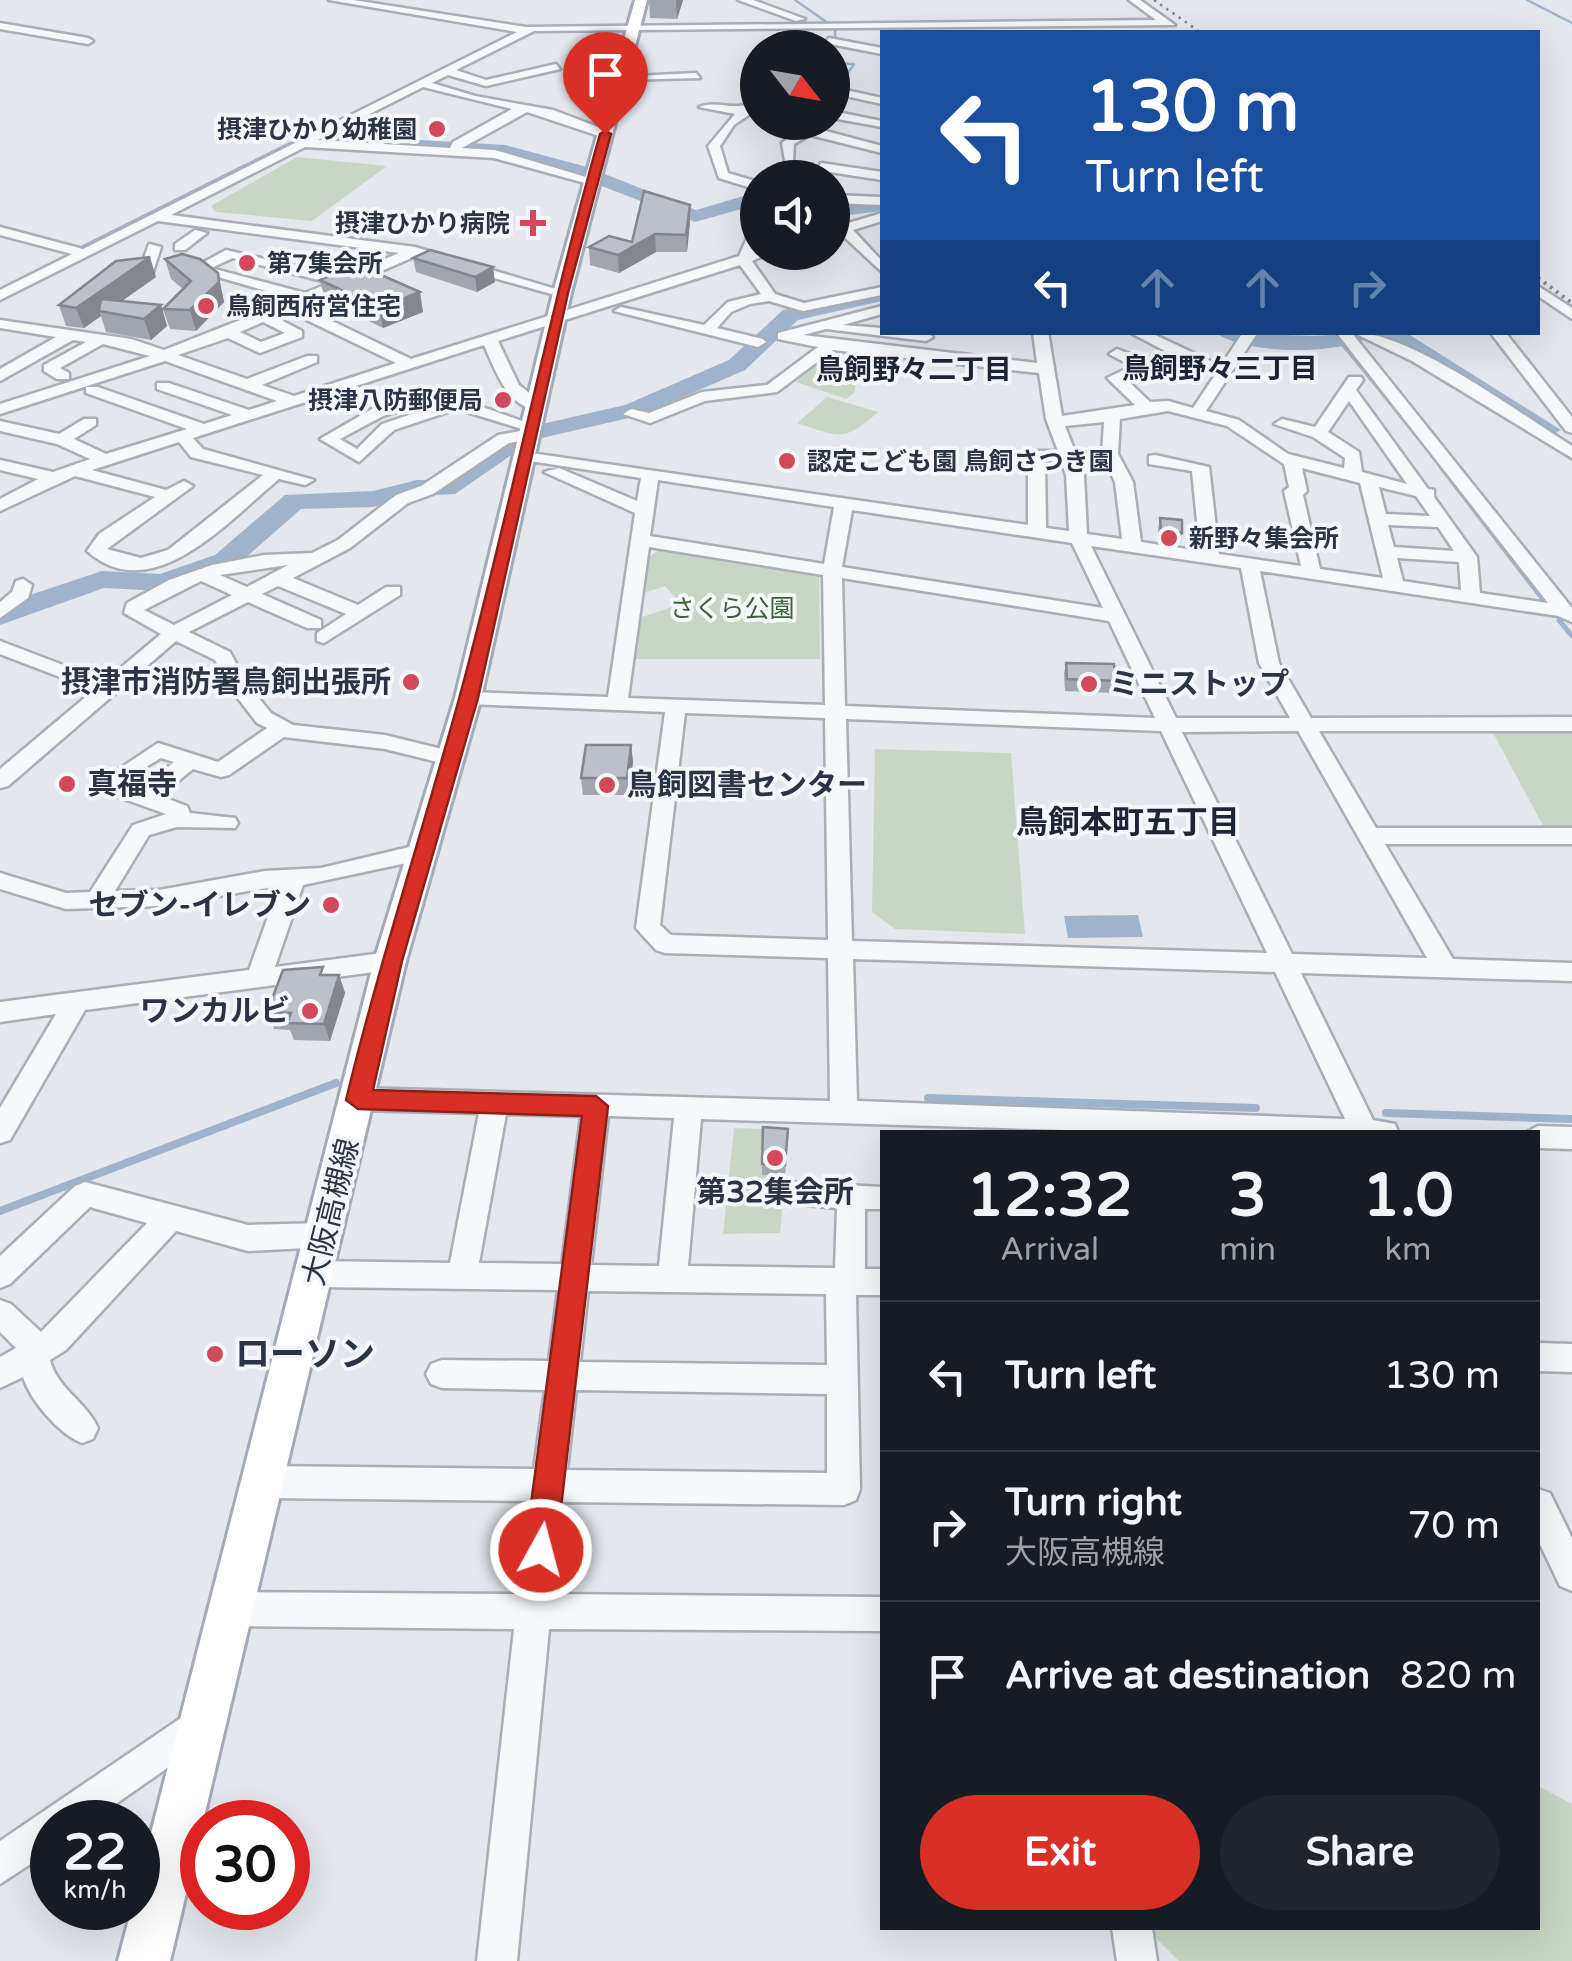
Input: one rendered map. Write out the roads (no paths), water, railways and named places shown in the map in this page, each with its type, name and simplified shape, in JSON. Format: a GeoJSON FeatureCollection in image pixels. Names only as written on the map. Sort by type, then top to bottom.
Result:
{"type":"FeatureCollection","features":[{"type":"Feature","properties":{"kind":"main road","name":"大阪高槻線"},"geometry":{"type":"LineString","coordinates":[[144,1961],[234,1609],[390,961],[468,698],[560,304],[641,0]]}},
{"type":"Feature","properties":{"kind":"street"},"geometry":{"type":"LineString","coordinates":[[334,0],[526,30],[974,23],[1172,28]]}},
{"type":"Feature","properties":{"kind":"street"},"geometry":{"type":"LineString","coordinates":[[743,0],[820,24]]}},
{"type":"Feature","properties":{"kind":"street"},"geometry":{"type":"LineString","coordinates":[[1134,0],[1172,28]]}},
{"type":"Feature","properties":{"kind":"street"},"geometry":{"type":"LineString","coordinates":[[792,2],[824,30]]}},
{"type":"Feature","properties":{"kind":"street"},"geometry":{"type":"LineString","coordinates":[[0,26],[88,41]]}},
{"type":"Feature","properties":{"kind":"street"},"geometry":{"type":"LineString","coordinates":[[0,296],[526,30]]}},
{"type":"Feature","properties":{"kind":"street"},"geometry":{"type":"LineString","coordinates":[[850,47],[880,51]]}},
{"type":"Feature","properties":{"kind":"street"},"geometry":{"type":"LineString","coordinates":[[465,60],[517,76]]}},
{"type":"Feature","properties":{"kind":"street"},"geometry":{"type":"LineString","coordinates":[[444,70],[486,82],[556,67]]}},
{"type":"Feature","properties":{"kind":"street"},"geometry":{"type":"LineString","coordinates":[[620,76],[696,76]]}},
{"type":"Feature","properties":{"kind":"street"},"geometry":{"type":"LineString","coordinates":[[648,76],[675,89]]}},
{"type":"Feature","properties":{"kind":"street"},"geometry":{"type":"LineString","coordinates":[[419,82],[479,100],[528,107],[605,134]]}},
{"type":"Feature","properties":{"kind":"street"},"geometry":{"type":"LineString","coordinates":[[479,100],[534,84]]}},
{"type":"Feature","properties":{"kind":"street"},"geometry":{"type":"LineString","coordinates":[[850,94],[880,101]]}},
{"type":"Feature","properties":{"kind":"street"},"geometry":{"type":"LineString","coordinates":[[716,98],[701,110],[740,115]]}},
{"type":"Feature","properties":{"kind":"street"},"geometry":{"type":"LineString","coordinates":[[455,152],[457,146],[482,136],[493,120],[528,107]]}},
{"type":"Feature","properties":{"kind":"street"},"geometry":{"type":"LineString","coordinates":[[740,115],[714,146],[723,176],[740,181]]}},
{"type":"Feature","properties":{"kind":"street"},"geometry":{"type":"LineString","coordinates":[[850,118],[880,124]]}},
{"type":"Feature","properties":{"kind":"street"},"geometry":{"type":"LineString","coordinates":[[850,138],[880,149]]}},
{"type":"Feature","properties":{"kind":"street"},"geometry":{"type":"LineString","coordinates":[[789,158],[788,143],[793,140]]}},
{"type":"Feature","properties":{"kind":"street"},"geometry":{"type":"LineString","coordinates":[[300,143],[522,160],[593,180]]}},
{"type":"Feature","properties":{"kind":"street"},"geometry":{"type":"LineString","coordinates":[[850,173],[880,176]]}},
{"type":"Feature","properties":{"kind":"street"},"geometry":{"type":"LineString","coordinates":[[850,200],[880,201]]}},
{"type":"Feature","properties":{"kind":"street"},"geometry":{"type":"LineString","coordinates":[[154,217],[415,251],[560,304],[595,306],[758,342]]}},
{"type":"Feature","properties":{"kind":"street"},"geometry":{"type":"LineString","coordinates":[[850,226],[880,218]]}},
{"type":"Feature","properties":{"kind":"street"},"geometry":{"type":"LineString","coordinates":[[136,226],[254,240],[390,263]]}},
{"type":"Feature","properties":{"kind":"street"},"geometry":{"type":"LineString","coordinates":[[0,231],[84,253]]}},
{"type":"Feature","properties":{"kind":"street"},"geometry":{"type":"LineString","coordinates":[[180,247],[200,233]]}},
{"type":"Feature","properties":{"kind":"street"},"geometry":{"type":"LineString","coordinates":[[254,240],[192,268],[306,298]]}},
{"type":"Feature","properties":{"kind":"street"},"geometry":{"type":"LineString","coordinates":[[850,240],[880,266]]}},
{"type":"Feature","properties":{"kind":"street"},"geometry":{"type":"LineString","coordinates":[[154,247],[139,272],[168,271]]}},
{"type":"Feature","properties":{"kind":"street"},"geometry":{"type":"LineString","coordinates":[[0,408],[173,356],[415,251]]}},
{"type":"Feature","properties":{"kind":"street"},"geometry":{"type":"LineString","coordinates":[[231,253],[345,282]]}},
{"type":"Feature","properties":{"kind":"street"},"geometry":{"type":"LineString","coordinates":[[708,332],[718,287],[740,264]]}},
{"type":"Feature","properties":{"kind":"street"},"geometry":{"type":"LineString","coordinates":[[751,270],[770,297]]}},
{"type":"Feature","properties":{"kind":"street"},"geometry":{"type":"LineString","coordinates":[[595,306],[718,287],[803,308],[880,291]]}},
{"type":"Feature","properties":{"kind":"street"},"geometry":{"type":"LineString","coordinates":[[1540,292],[1566,311]]}},
{"type":"Feature","properties":{"kind":"street"},"geometry":{"type":"LineString","coordinates":[[0,506],[54,477],[489,339],[560,304]]}},
{"type":"Feature","properties":{"kind":"street"},"geometry":{"type":"LineString","coordinates":[[288,306],[408,364]]}},
{"type":"Feature","properties":{"kind":"street"},"geometry":{"type":"LineString","coordinates":[[1540,308],[1566,311]]}},
{"type":"Feature","properties":{"kind":"street"},"geometry":{"type":"LineString","coordinates":[[880,310],[783,336],[829,346],[1045,369]]}},
{"type":"Feature","properties":{"kind":"street"},"geometry":{"type":"LineString","coordinates":[[228,332],[260,348],[298,334],[264,317]]}},
{"type":"Feature","properties":{"kind":"street"},"geometry":{"type":"LineString","coordinates":[[46,330],[60,318]]}},
{"type":"Feature","properties":{"kind":"street"},"geometry":{"type":"LineString","coordinates":[[0,324],[102,339],[173,356],[294,400]]}},
{"type":"Feature","properties":{"kind":"street"},"geometry":{"type":"LineString","coordinates":[[814,326],[880,331]]}},
{"type":"Feature","properties":{"kind":"street"},"geometry":{"type":"LineString","coordinates":[[0,376],[72,334]]}},
{"type":"Feature","properties":{"kind":"street"},"geometry":{"type":"LineString","coordinates":[[925,355],[927,335]]}},
{"type":"Feature","properties":{"kind":"street"},"geometry":{"type":"LineString","coordinates":[[1040,335],[1056,422],[1070,456],[1078,537],[1364,1130]]}},
{"type":"Feature","properties":{"kind":"street"},"geometry":{"type":"LineString","coordinates":[[1143,335],[1180,352],[1207,358],[1224,374]]}},
{"type":"Feature","properties":{"kind":"street"},"geometry":{"type":"LineString","coordinates":[[1156,341],[1166,335]]}},
{"type":"Feature","properties":{"kind":"street"},"geometry":{"type":"LineString","coordinates":[[1411,335],[1572,437]]}},
{"type":"Feature","properties":{"kind":"street"},"geometry":{"type":"LineString","coordinates":[[1499,335],[1572,428]]}},
{"type":"Feature","properties":{"kind":"street"},"geometry":{"type":"LineString","coordinates":[[1195,416],[1249,336]]}},
{"type":"Feature","properties":{"kind":"street"},"geometry":{"type":"LineString","coordinates":[[1351,337],[1387,343],[1572,453]]}},
{"type":"Feature","properties":{"kind":"street"},"geometry":{"type":"LineString","coordinates":[[1351,337],[1366,367],[1568,616]]}},
{"type":"Feature","properties":{"kind":"street"},"geometry":{"type":"LineString","coordinates":[[63,376],[48,368],[102,339]]}},
{"type":"Feature","properties":{"kind":"street"},"geometry":{"type":"LineString","coordinates":[[489,339],[530,431]]}},
{"type":"Feature","properties":{"kind":"street"},"geometry":{"type":"LineString","coordinates":[[630,414],[650,418],[702,398],[772,389],[829,346]]}},
{"type":"Feature","properties":{"kind":"street"},"geometry":{"type":"LineString","coordinates":[[1146,407],[1115,378],[1180,352]]}},
{"type":"Feature","properties":{"kind":"street"},"geometry":{"type":"LineString","coordinates":[[1117,354],[1145,366]]}},
{"type":"Feature","properties":{"kind":"street"},"geometry":{"type":"LineString","coordinates":[[143,381],[173,356]]}},
{"type":"Feature","properties":{"kind":"street"},"geometry":{"type":"LineString","coordinates":[[250,384],[312,359]]}},
{"type":"Feature","properties":{"kind":"street"},"geometry":{"type":"LineString","coordinates":[[1318,433],[1366,367]]}},
{"type":"Feature","properties":{"kind":"street"},"geometry":{"type":"LineString","coordinates":[[346,384],[378,412]]}},
{"type":"Feature","properties":{"kind":"street"},"geometry":{"type":"LineString","coordinates":[[163,386],[249,414]]}},
{"type":"Feature","properties":{"kind":"street"},"geometry":{"type":"LineString","coordinates":[[1348,388],[1428,494],[1468,557],[1471,596]]}},
{"type":"Feature","properties":{"kind":"street"},"geometry":{"type":"LineString","coordinates":[[92,390],[204,429]]}},
{"type":"Feature","properties":{"kind":"street"},"geometry":{"type":"LineString","coordinates":[[0,394],[24,401]]}},
{"type":"Feature","properties":{"kind":"street"},"geometry":{"type":"LineString","coordinates":[[451,406],[388,427],[360,457],[328,439],[378,412],[428,400],[451,406],[530,431],[617,469],[1394,584],[1568,616]]}},
{"type":"Feature","properties":{"kind":"street"},"geometry":{"type":"LineString","coordinates":[[1056,422],[1168,406],[1232,423],[1292,460],[1428,494]]}},
{"type":"Feature","properties":{"kind":"street"},"geometry":{"type":"LineString","coordinates":[[1112,416],[1110,454],[1124,482],[1132,544]]}},
{"type":"Feature","properties":{"kind":"street"},"geometry":{"type":"LineString","coordinates":[[62,440],[90,422]]}},
{"type":"Feature","properties":{"kind":"street"},"geometry":{"type":"LineString","coordinates":[[1282,424],[1318,433],[1352,456],[1394,584]]}},
{"type":"Feature","properties":{"kind":"street"},"geometry":{"type":"LineString","coordinates":[[0,426],[62,440],[105,460]]}},
{"type":"Feature","properties":{"kind":"street"},"geometry":{"type":"LineString","coordinates":[[0,781],[175,632],[316,560],[373,525],[402,499],[431,488],[504,439],[530,431]]}},
{"type":"Feature","properties":{"kind":"street"},"geometry":{"type":"LineString","coordinates":[[182,436],[197,453],[305,480]]}},
{"type":"Feature","properties":{"kind":"street"},"geometry":{"type":"LineString","coordinates":[[1038,531],[1036,456],[1070,456]]}},
{"type":"Feature","properties":{"kind":"street"},"geometry":{"type":"LineString","coordinates":[[1154,460],[1200,467],[1210,556]]}},
{"type":"Feature","properties":{"kind":"street"},"geometry":{"type":"LineString","coordinates":[[1292,460],[1298,490],[1292,491],[1311,572]]}},
{"type":"Feature","properties":{"kind":"street"},"geometry":{"type":"LineString","coordinates":[[0,465],[54,477]]}},
{"type":"Feature","properties":{"kind":"street"},"geometry":{"type":"LineString","coordinates":[[590,488],[617,469]]}},
{"type":"Feature","properties":{"kind":"street"},"geometry":{"type":"LineString","coordinates":[[74,470],[176,492],[105,538],[96,551],[140,564],[159,562],[234,509],[275,473]]}},
{"type":"Feature","properties":{"kind":"street"},"geometry":{"type":"LineString","coordinates":[[553,472],[645,511]]}},
{"type":"Feature","properties":{"kind":"street"},"geometry":{"type":"LineString","coordinates":[[617,703],[650,474]]}},
{"type":"Feature","properties":{"kind":"street"},"geometry":{"type":"LineString","coordinates":[[844,502],[832,571],[844,1113]]}},
{"type":"Feature","properties":{"kind":"street"},"geometry":{"type":"LineString","coordinates":[[1375,519],[1488,516]]}},
{"type":"Feature","properties":{"kind":"street"},"geometry":{"type":"LineString","coordinates":[[641,540],[1116,616]]}},
{"type":"Feature","properties":{"kind":"street"},"geometry":{"type":"LineString","coordinates":[[1384,552],[1468,557]]}},
{"type":"Feature","properties":{"kind":"street"},"geometry":{"type":"LineString","coordinates":[[316,560],[236,562],[168,585],[134,607],[134,613],[223,656],[237,684],[264,718],[282,728],[317,737],[384,742],[450,758]]}},
{"type":"Feature","properties":{"kind":"street"},"geometry":{"type":"LineString","coordinates":[[1249,562],[1269,663],[1446,969]]}},
{"type":"Feature","properties":{"kind":"street"},"geometry":{"type":"LineString","coordinates":[[202,574],[319,631],[360,613],[393,591]]}},
{"type":"Feature","properties":{"kind":"street"},"geometry":{"type":"LineString","coordinates":[[279,578],[360,613]]}},
{"type":"Feature","properties":{"kind":"street"},"geometry":{"type":"LineString","coordinates":[[0,612],[21,594],[23,584]]}},
{"type":"Feature","properties":{"kind":"street"},"geometry":{"type":"LineString","coordinates":[[1,648],[106,688]]}},
{"type":"Feature","properties":{"kind":"street"},"geometry":{"type":"LineString","coordinates":[[468,698],[1169,725],[1572,724]]}},
{"type":"Feature","properties":{"kind":"street"},"geometry":{"type":"LineString","coordinates":[[676,705],[648,928],[665,944],[1572,972]]}},
{"type":"Feature","properties":{"kind":"street"},"geometry":{"type":"LineString","coordinates":[[176,819],[179,812],[142,799],[117,779],[158,750],[221,770],[282,728]]}},
{"type":"Feature","properties":{"kind":"street"},"geometry":{"type":"LineString","coordinates":[[142,799],[190,760]]}},
{"type":"Feature","properties":{"kind":"street"},"geometry":{"type":"LineString","coordinates":[[96,900],[141,830],[176,819],[228,824]]}},
{"type":"Feature","properties":{"kind":"street"},"geometry":{"type":"LineString","coordinates":[[1370,836],[1572,836]]}},
{"type":"Feature","properties":{"kind":"street"},"geometry":{"type":"LineString","coordinates":[[0,881],[66,901],[159,898],[321,876],[422,852]]}},
{"type":"Feature","properties":{"kind":"street"},"geometry":{"type":"LineString","coordinates":[[258,981],[294,877]]}},
{"type":"Feature","properties":{"kind":"street"},"geometry":{"type":"LineString","coordinates":[[0,1012],[390,961]]}},
{"type":"Feature","properties":{"kind":"street"},"geometry":{"type":"LineString","coordinates":[[3,1121],[76,1003]]}},
{"type":"Feature","properties":{"kind":"street"},"geometry":{"type":"LineString","coordinates":[[358,1100],[1274,1130]]}},
{"type":"Feature","properties":{"kind":"street"},"geometry":{"type":"LineString","coordinates":[[462,1277],[494,1103]]}},
{"type":"Feature","properties":{"kind":"street"},"geometry":{"type":"LineString","coordinates":[[497,1961],[533,1612],[596,1106]]}},
{"type":"Feature","properties":{"kind":"street"},"geometry":{"type":"LineString","coordinates":[[672,1280],[688,1111]]}},
{"type":"Feature","properties":{"kind":"street"},"geometry":{"type":"LineString","coordinates":[[1540,1137],[1572,1138]]}},
{"type":"Feature","properties":{"kind":"street"},"geometry":{"type":"LineString","coordinates":[[0,1275],[85,1194],[248,1238],[325,1235]]}},
{"type":"Feature","properties":{"kind":"street"},"geometry":{"type":"LineString","coordinates":[[786,1194],[880,1198]]}},
{"type":"Feature","properties":{"kind":"street"},"geometry":{"type":"LineString","coordinates":[[265,1482],[844,1489],[842,1380],[851,1197]]}},
{"type":"Feature","properties":{"kind":"street"},"geometry":{"type":"LineString","coordinates":[[0,1374],[55,1340],[171,1217]]}},
{"type":"Feature","properties":{"kind":"street"},"geometry":{"type":"LineString","coordinates":[[316,1274],[880,1282]]}},
{"type":"Feature","properties":{"kind":"street"},"geometry":{"type":"LineString","coordinates":[[0,1314],[28,1336],[40,1382],[82,1428]]}},
{"type":"Feature","properties":{"kind":"street"},"geometry":{"type":"LineString","coordinates":[[1540,1357],[1572,1358]]}},
{"type":"Feature","properties":{"kind":"street"},"geometry":{"type":"LineString","coordinates":[[442,1374],[562,1379],[842,1380]]}},
{"type":"Feature","properties":{"kind":"street"},"geometry":{"type":"LineString","coordinates":[[1540,1509],[1572,1574]]}},
{"type":"Feature","properties":{"kind":"street"},"geometry":{"type":"LineString","coordinates":[[234,1609],[880,1614]]}},
{"type":"Feature","properties":{"kind":"street"},"geometry":{"type":"LineString","coordinates":[[90,1800],[204,1720]]}},
{"type":"Feature","properties":{"kind":"street"},"geometry":{"type":"LineString","coordinates":[[0,1865],[30,1843]]}},
{"type":"Feature","properties":{"kind":"street"},"geometry":{"type":"LineString","coordinates":[[1132,1930],[1138,1961]]}},
{"type":"Feature","properties":{"kind":"water"},"geometry":{"type":"Polygon","coordinates":[[[1138,915],[1143,937],[1068,938],[1064,916],[1138,915]]]}},
{"type":"Feature","properties":{"kind":"waterway"},"geometry":{"type":"LineString","coordinates":[[795,0],[835,30]]}},
{"type":"Feature","properties":{"kind":"waterway"},"geometry":{"type":"LineString","coordinates":[[1527,0],[1572,23]]}},
{"type":"Feature","properties":{"kind":"waterway"},"geometry":{"type":"LineString","coordinates":[[850,64],[854,64],[850,70]]}},
{"type":"Feature","properties":{"kind":"waterway"},"geometry":{"type":"LineString","coordinates":[[240,168],[304,136],[315,138]]}},
{"type":"Feature","properties":{"kind":"waterway"},"geometry":{"type":"LineString","coordinates":[[319,139],[505,150],[580,171],[695,216],[740,203]]}},
{"type":"Feature","properties":{"kind":"waterway"},"geometry":{"type":"LineString","coordinates":[[79,249],[245,166]]}},
{"type":"Feature","properties":{"kind":"waterway"},"geometry":{"type":"LineString","coordinates":[[850,209],[880,205]]}},
{"type":"Feature","properties":{"kind":"waterway"},"geometry":{"type":"LineString","coordinates":[[0,616],[36,599],[102,579],[162,583],[225,561],[294,501],[373,499],[417,488],[446,488],[525,435],[633,410],[737,365],[791,315],[880,295]]}},
{"type":"Feature","properties":{"kind":"waterway"},"geometry":{"type":"LineString","coordinates":[[1243,335],[1314,343],[1357,335]]}},
{"type":"Feature","properties":{"kind":"waterway"},"geometry":{"type":"LineString","coordinates":[[1393,335],[1549,430]]}},
{"type":"Feature","properties":{"kind":"waterway"},"geometry":{"type":"LineString","coordinates":[[1340,341],[1372,380]]}},
{"type":"Feature","properties":{"kind":"waterway"},"geometry":{"type":"LineString","coordinates":[[1370,377],[1416,434]]}},
{"type":"Feature","properties":{"kind":"waterway"},"geometry":{"type":"LineString","coordinates":[[1442,468],[1545,602]]}},
{"type":"Feature","properties":{"kind":"waterway"},"geometry":{"type":"LineString","coordinates":[[1559,620],[1572,636]]}},
{"type":"Feature","properties":{"kind":"waterway"},"geometry":{"type":"LineString","coordinates":[[0,1211],[336,1083]]}},
{"type":"Feature","properties":{"kind":"waterway"},"geometry":{"type":"LineString","coordinates":[[928,1098],[1256,1108]]}},
{"type":"Feature","properties":{"kind":"waterway"},"geometry":{"type":"LineString","coordinates":[[1386,1113],[1572,1119]]}},
{"type":"Feature","properties":{"kind":"railway"},"geometry":{"type":"LineString","coordinates":[[1154,0],[1197,30]]}},
{"type":"Feature","properties":{"kind":"railway"},"geometry":{"type":"LineString","coordinates":[[1540,279],[1572,303]]}},
{"type":"Feature","properties":{"kind":"place","name":"摂津ひかり幼稚園"},"geometry":{"type":"Point","coordinates":[437,129]}},
{"type":"Feature","properties":{"kind":"place","name":"摂津ひかり病院"},"geometry":{"type":"Point","coordinates":[533,223]}},
{"type":"Feature","properties":{"kind":"place","name":"第7集会所"},"geometry":{"type":"Point","coordinates":[247,263]}},
{"type":"Feature","properties":{"kind":"place","name":"鳥飼西府営住宅"},"geometry":{"type":"Point","coordinates":[206,306]}},
{"type":"Feature","properties":{"kind":"place","name":"摂津八防郵便局"},"geometry":{"type":"Point","coordinates":[503,400]}},
{"type":"Feature","properties":{"kind":"place","name":"認定こども園 鳥飼さつき園"},"geometry":{"type":"Point","coordinates":[787,461]}},
{"type":"Feature","properties":{"kind":"place","name":"新野々集会所"},"geometry":{"type":"Point","coordinates":[1169,538]}},
{"type":"Feature","properties":{"kind":"place","name":"摂津市消防署鳥飼出張所"},"geometry":{"type":"Point","coordinates":[411,682]}},
{"type":"Feature","properties":{"kind":"place","name":"ミニストップ"},"geometry":{"type":"Point","coordinates":[1089,684]}},
{"type":"Feature","properties":{"kind":"place","name":"真福寺"},"geometry":{"type":"Point","coordinates":[67,784]}},
{"type":"Feature","properties":{"kind":"place","name":"鳥飼図書センター"},"geometry":{"type":"Point","coordinates":[607,785]}},
{"type":"Feature","properties":{"kind":"place","name":"セブン-イレブン"},"geometry":{"type":"Point","coordinates":[331,905]}},
{"type":"Feature","properties":{"kind":"place","name":"ワンカルビ"},"geometry":{"type":"Point","coordinates":[310,1011]}},
{"type":"Feature","properties":{"kind":"place","name":"第32集会所"},"geometry":{"type":"Point","coordinates":[775,1158]}},
{"type":"Feature","properties":{"kind":"place","name":"ローソン"},"geometry":{"type":"Point","coordinates":[215,1354]}},
{"type":"Feature","properties":{"kind":"district","name":"鳥飼野々三丁目"},"geometry":{"type":"Point","coordinates":[1220,368]}},
{"type":"Feature","properties":{"kind":"district","name":"鳥飼野々二丁目"},"geometry":{"type":"Point","coordinates":[914,369]}},
{"type":"Feature","properties":{"kind":"district","name":"鳥飼本町五丁目"},"geometry":{"type":"Point","coordinates":[1128,822]}},
{"type":"Feature","properties":{"kind":"park label","name":"さくら公園"},"geometry":{"type":"Point","coordinates":[732,608]}}]}
